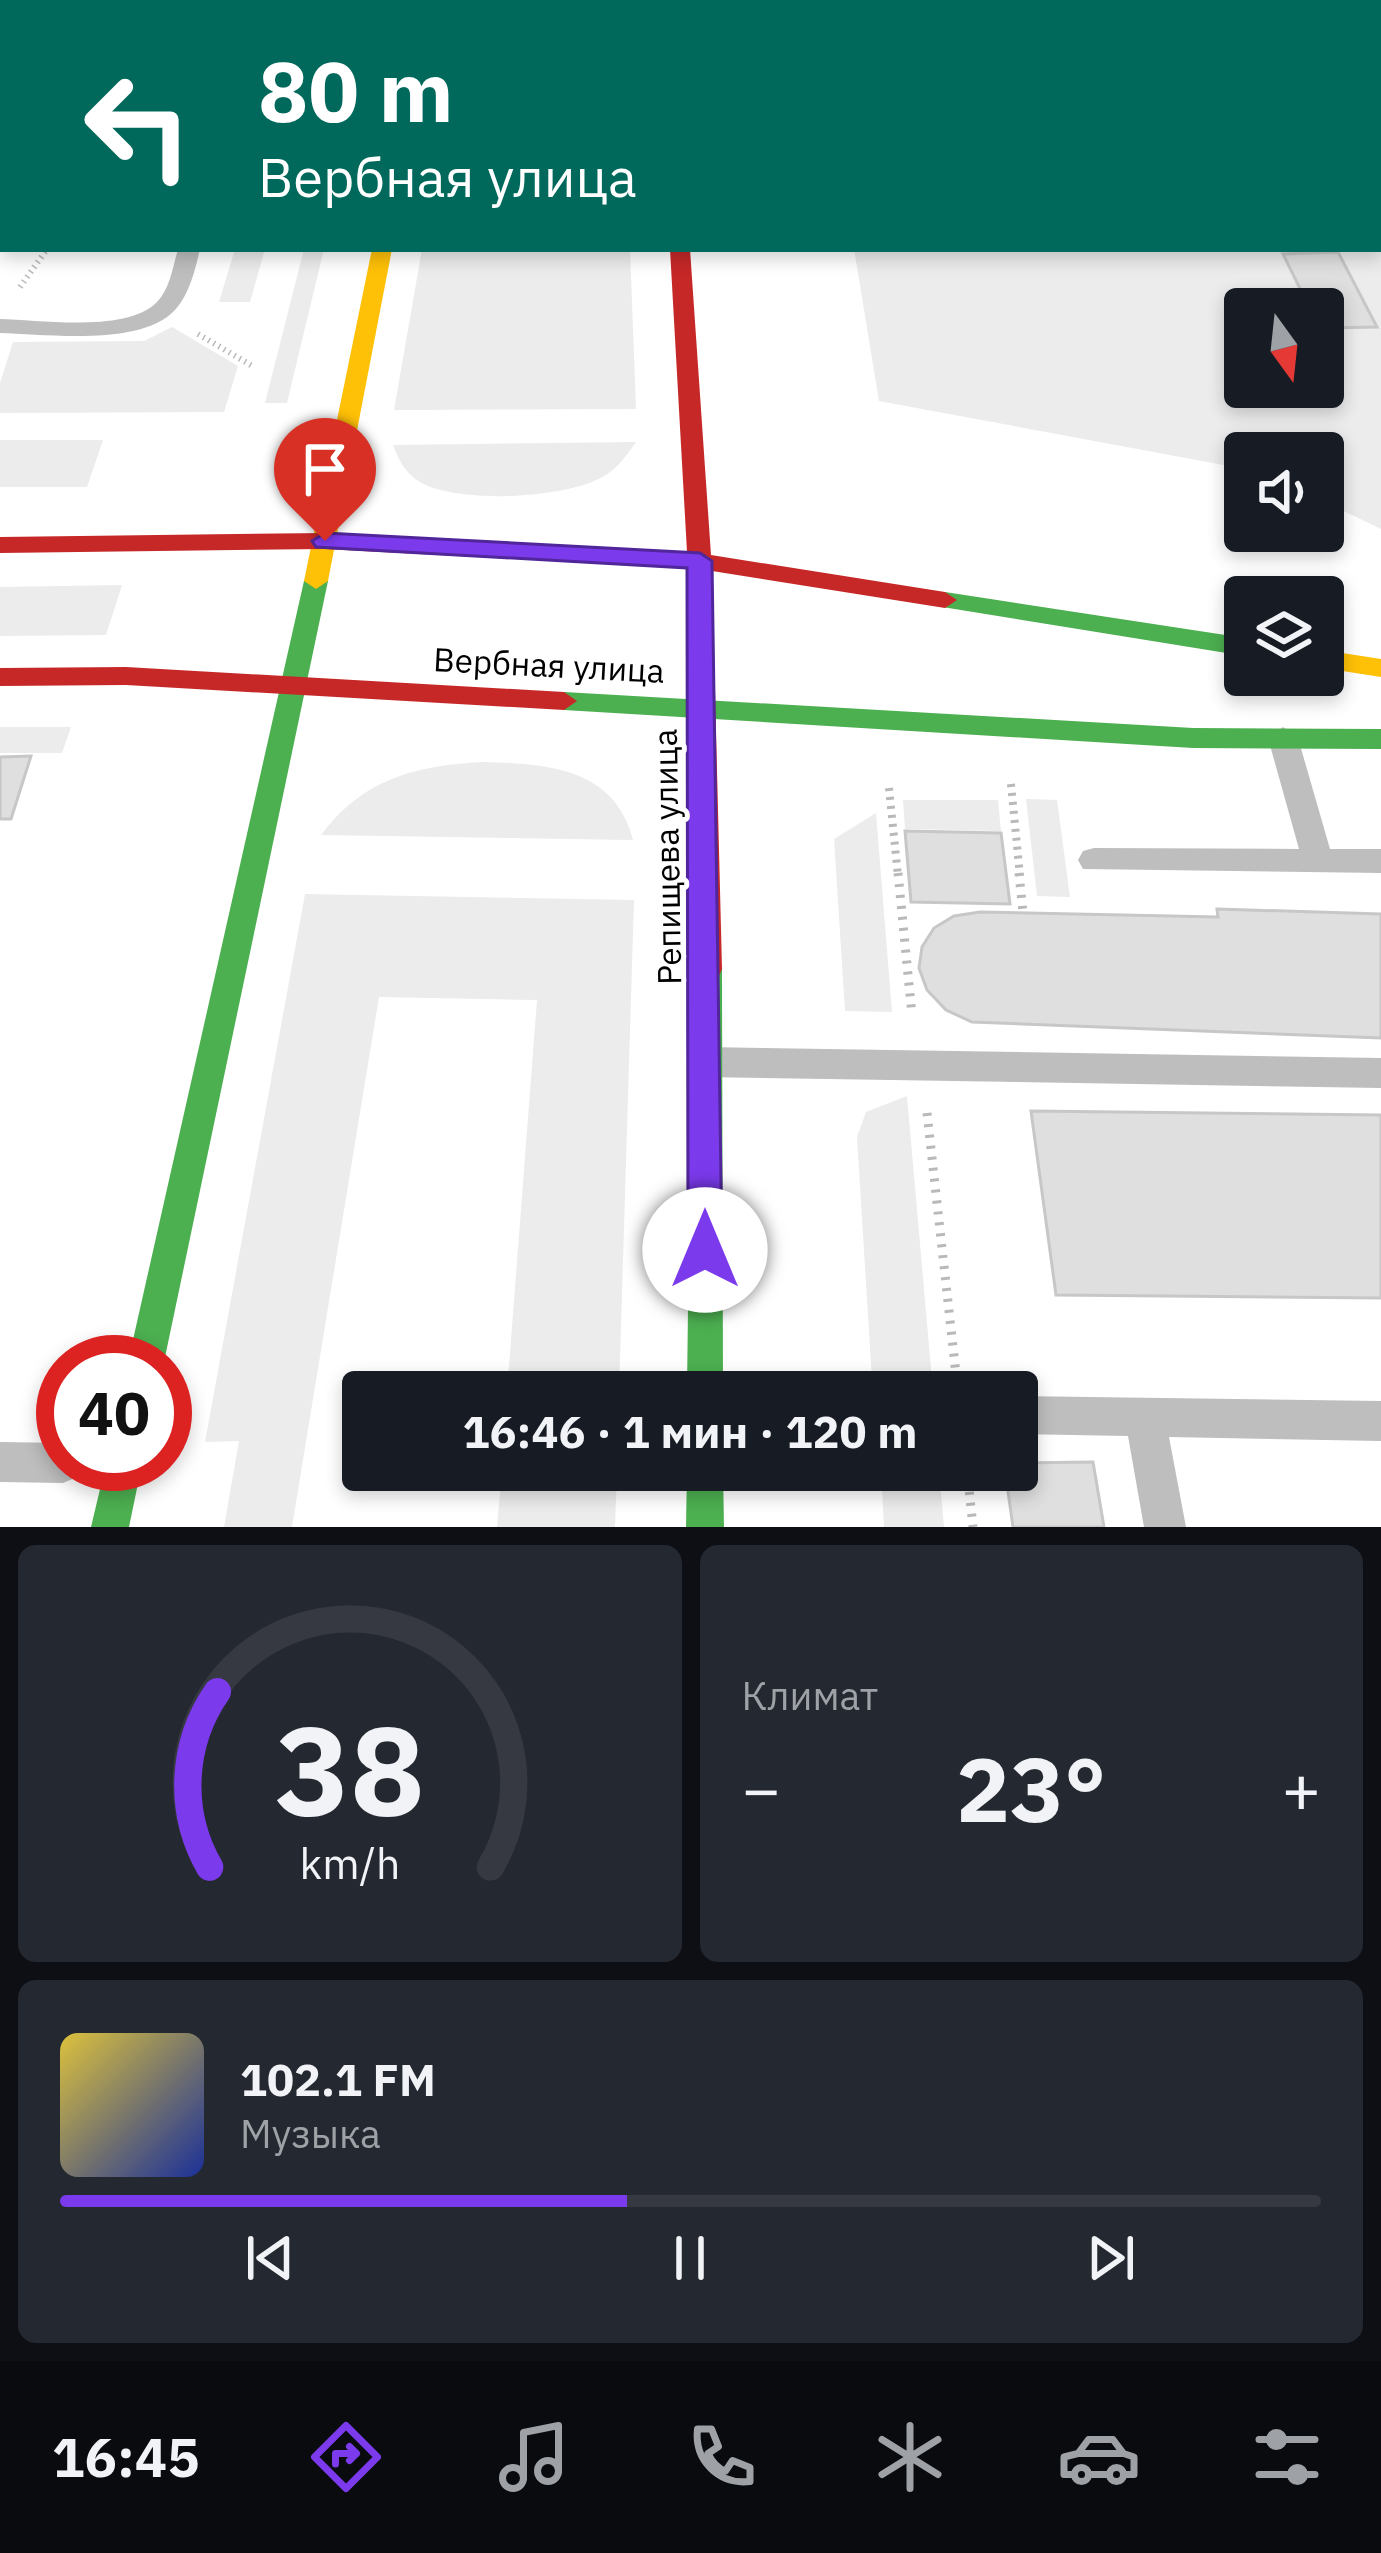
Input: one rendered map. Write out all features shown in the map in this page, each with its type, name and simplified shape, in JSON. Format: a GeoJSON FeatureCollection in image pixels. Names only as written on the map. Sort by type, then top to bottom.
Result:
{"type":"FeatureCollection","features":[{"type":"Feature","properties":{"kind":"main road"},"geometry":{"type":"LineString","coordinates":[[152,1335],[325,541],[381,252]]}},
{"type":"Feature","properties":{"kind":"main road","name":"Репищева улица"},"geometry":{"type":"LineString","coordinates":[[680,252],[696,422],[700,561],[705,1371]]}},
{"type":"Feature","properties":{"kind":"main road"},"geometry":{"type":"LineString","coordinates":[[0,545],[325,541],[700,561],[1224,644]]}},
{"type":"Feature","properties":{"kind":"main road"},"geometry":{"type":"LineString","coordinates":[[1344,662],[1381,668]]}},
{"type":"Feature","properties":{"kind":"main road","name":"Вербная улица"},"geometry":{"type":"LineString","coordinates":[[0,677],[126,676],[701,710],[1381,739]]}},
{"type":"Feature","properties":{"kind":"main road"},"geometry":{"type":"LineString","coordinates":[[110,1527],[118,1491]]}},
{"type":"Feature","properties":{"kind":"main road"},"geometry":{"type":"LineString","coordinates":[[705,1491],[705,1527]]}},
{"type":"Feature","properties":{"kind":"lane"},"geometry":{"type":"LineString","coordinates":[[0,326],[131,326],[161,312],[176,293],[188,252]]}},
{"type":"Feature","properties":{"kind":"lane"},"geometry":{"type":"LineString","coordinates":[[1283,738],[1318,861]]}},
{"type":"Feature","properties":{"kind":"lane"},"geometry":{"type":"LineString","coordinates":[[1094,860],[1381,861]]}},
{"type":"Feature","properties":{"kind":"lane"},"geometry":{"type":"LineString","coordinates":[[705,1062],[1381,1073]]}},
{"type":"Feature","properties":{"kind":"lane"},"geometry":{"type":"LineString","coordinates":[[1038,1415],[1381,1421]]}},
{"type":"Feature","properties":{"kind":"lane"},"geometry":{"type":"LineString","coordinates":[[1145,1418],[1165,1527]]}},
{"type":"Feature","properties":{"kind":"lane"},"geometry":{"type":"LineString","coordinates":[[0,1462],[36,1463]]}},
{"type":"Feature","properties":{"kind":"path"},"geometry":{"type":"LineString","coordinates":[[161,312],[254,368]]}},
{"type":"Feature","properties":{"kind":"path"},"geometry":{"type":"LineString","coordinates":[[1011,783],[1023,913]]}},
{"type":"Feature","properties":{"kind":"path"},"geometry":{"type":"LineString","coordinates":[[970,1491],[974,1527]]}},
{"type":"Feature","properties":{"kind":"shaded area"},"geometry":{"type":"Polygon","coordinates":[[[234,252],[264,252],[250,302],[219,302],[234,252]]]}},
{"type":"Feature","properties":{"kind":"shaded area"},"geometry":{"type":"Polygon","coordinates":[[[303,252],[323,252],[287,403],[265,403],[303,252]]]}},
{"type":"Feature","properties":{"kind":"shaded area"},"geometry":{"type":"Polygon","coordinates":[[[421,252],[630,252],[636,409],[394,410],[421,252]]]}},
{"type":"Feature","properties":{"kind":"shaded area"},"geometry":{"type":"Polygon","coordinates":[[[854,252],[1381,252],[1381,529],[1344,511],[1344,432],[1224,432],[1224,465],[879,401],[854,252]]]}},
{"type":"Feature","properties":{"kind":"shaded area"},"geometry":{"type":"Polygon","coordinates":[[[172,327],[238,366],[224,412],[0,413],[0,383],[13,342],[144,341],[172,327]]]}},
{"type":"Feature","properties":{"kind":"shaded area"},"geometry":{"type":"Polygon","coordinates":[[[0,440],[103,440],[87,487],[0,487],[0,440]]]}},
{"type":"Feature","properties":{"kind":"shaded area"},"geometry":{"type":"Polygon","coordinates":[[[636,442],[614,469],[587,484],[512,496],[459,494],[420,482],[406,470],[393,445],[636,442]]]}},
{"type":"Feature","properties":{"kind":"shaded area"},"geometry":{"type":"Polygon","coordinates":[[[122,585],[106,635],[0,636],[0,587],[122,585]]]}},
{"type":"Feature","properties":{"kind":"shaded area"},"geometry":{"type":"Polygon","coordinates":[[[0,727],[71,727],[62,753],[0,753],[0,727]]]}},
{"type":"Feature","properties":{"kind":"shaded area"},"geometry":{"type":"Polygon","coordinates":[[[484,762],[555,769],[595,784],[624,816],[633,840],[321,835],[354,800],[393,779],[436,767],[484,762]]]}},
{"type":"Feature","properties":{"kind":"shaded area"},"geometry":{"type":"Polygon","coordinates":[[[1026,799],[1057,800],[1070,897],[1037,896],[1026,799]]]}},
{"type":"Feature","properties":{"kind":"shaded area"},"geometry":{"type":"Polygon","coordinates":[[[903,800],[998,800],[1001,831],[905,829],[903,800]]]}},
{"type":"Feature","properties":{"kind":"shaded area"},"geometry":{"type":"Polygon","coordinates":[[[876,813],[892,1012],[845,1011],[834,839],[876,813]]]}},
{"type":"Feature","properties":{"kind":"shaded area"},"geometry":{"type":"Polygon","coordinates":[[[305,894],[634,900],[620,1371],[509,1371],[537,1000],[379,997],[292,1527],[224,1527],[239,1441],[205,1442],[305,894]]]}},
{"type":"Feature","properties":{"kind":"shaded area"},"geometry":{"type":"Polygon","coordinates":[[[907,1096],[931,1371],[871,1371],[857,1137],[866,1112],[907,1096]]]}},
{"type":"Feature","properties":{"kind":"shaded area"},"geometry":{"type":"Polygon","coordinates":[[[500,1491],[616,1491],[615,1527],[497,1527],[500,1491]]]}},
{"type":"Feature","properties":{"kind":"shaded area"},"geometry":{"type":"Polygon","coordinates":[[[882,1491],[941,1491],[944,1527],[884,1527],[882,1491]]]}},
{"type":"Feature","properties":{"kind":"building"},"geometry":{"type":"Polygon","coordinates":[[[1338,252],[1377,327],[1344,328],[1344,288],[1300,288],[1283,254],[1338,252]]]}},
{"type":"Feature","properties":{"kind":"building"},"geometry":{"type":"Polygon","coordinates":[[[31,756],[11,819],[0,819],[0,757],[31,756]]]}},
{"type":"Feature","properties":{"kind":"building"},"geometry":{"type":"Polygon","coordinates":[[[905,831],[1001,833],[1010,904],[911,902],[905,831]]]}},
{"type":"Feature","properties":{"kind":"building"},"geometry":{"type":"Polygon","coordinates":[[[1217,909],[1381,914],[1381,1038],[972,1022],[946,1010],[927,990],[919,968],[922,947],[934,928],[954,916],[980,912],[1218,917],[1217,909]]]}},
{"type":"Feature","properties":{"kind":"building"},"geometry":{"type":"Polygon","coordinates":[[[1031,1111],[1381,1115],[1381,1298],[1056,1295],[1031,1111]]]}},
{"type":"Feature","properties":{"kind":"building"},"geometry":{"type":"Polygon","coordinates":[[[1093,1462],[1104,1527],[1013,1527],[1008,1491],[1038,1491],[1038,1463],[1093,1462]]]}},
{"type":"Feature","properties":{"kind":"traffic: fast"},"geometry":{"type":"LineString","coordinates":[[152,1335],[316,581]]}},
{"type":"Feature","properties":{"kind":"traffic: fast"},"geometry":{"type":"LineString","coordinates":[[945,600],[1224,644]]}},
{"type":"Feature","properties":{"kind":"traffic: fast"},"geometry":{"type":"LineString","coordinates":[[564,701],[1193,738],[1381,739]]}},
{"type":"Feature","properties":{"kind":"traffic: fast"},"geometry":{"type":"LineString","coordinates":[[705,1371],[707,969]]}},
{"type":"Feature","properties":{"kind":"traffic: fast"},"geometry":{"type":"LineString","coordinates":[[110,1527],[118,1491]]}},
{"type":"Feature","properties":{"kind":"traffic: fast"},"geometry":{"type":"LineString","coordinates":[[705,1491],[705,1527]]}},
{"type":"Feature","properties":{"kind":"traffic: slow"},"geometry":{"type":"LineString","coordinates":[[316,581],[381,252]]}},
{"type":"Feature","properties":{"kind":"traffic: slow"},"geometry":{"type":"LineString","coordinates":[[1344,662],[1381,668]]}},
{"type":"Feature","properties":{"kind":"traffic: jam"},"geometry":{"type":"LineString","coordinates":[[680,252],[699,534],[707,969]]}},
{"type":"Feature","properties":{"kind":"traffic: jam"},"geometry":{"type":"LineString","coordinates":[[0,545],[325,541],[700,561],[945,600]]}},
{"type":"Feature","properties":{"kind":"traffic: jam"},"geometry":{"type":"LineString","coordinates":[[0,677],[126,676],[564,701]]}},
{"type":"Feature","properties":{"kind":"route"},"geometry":{"type":"LineString","coordinates":[[325,541],[700,561],[706,854],[705,1250]]}}]}
